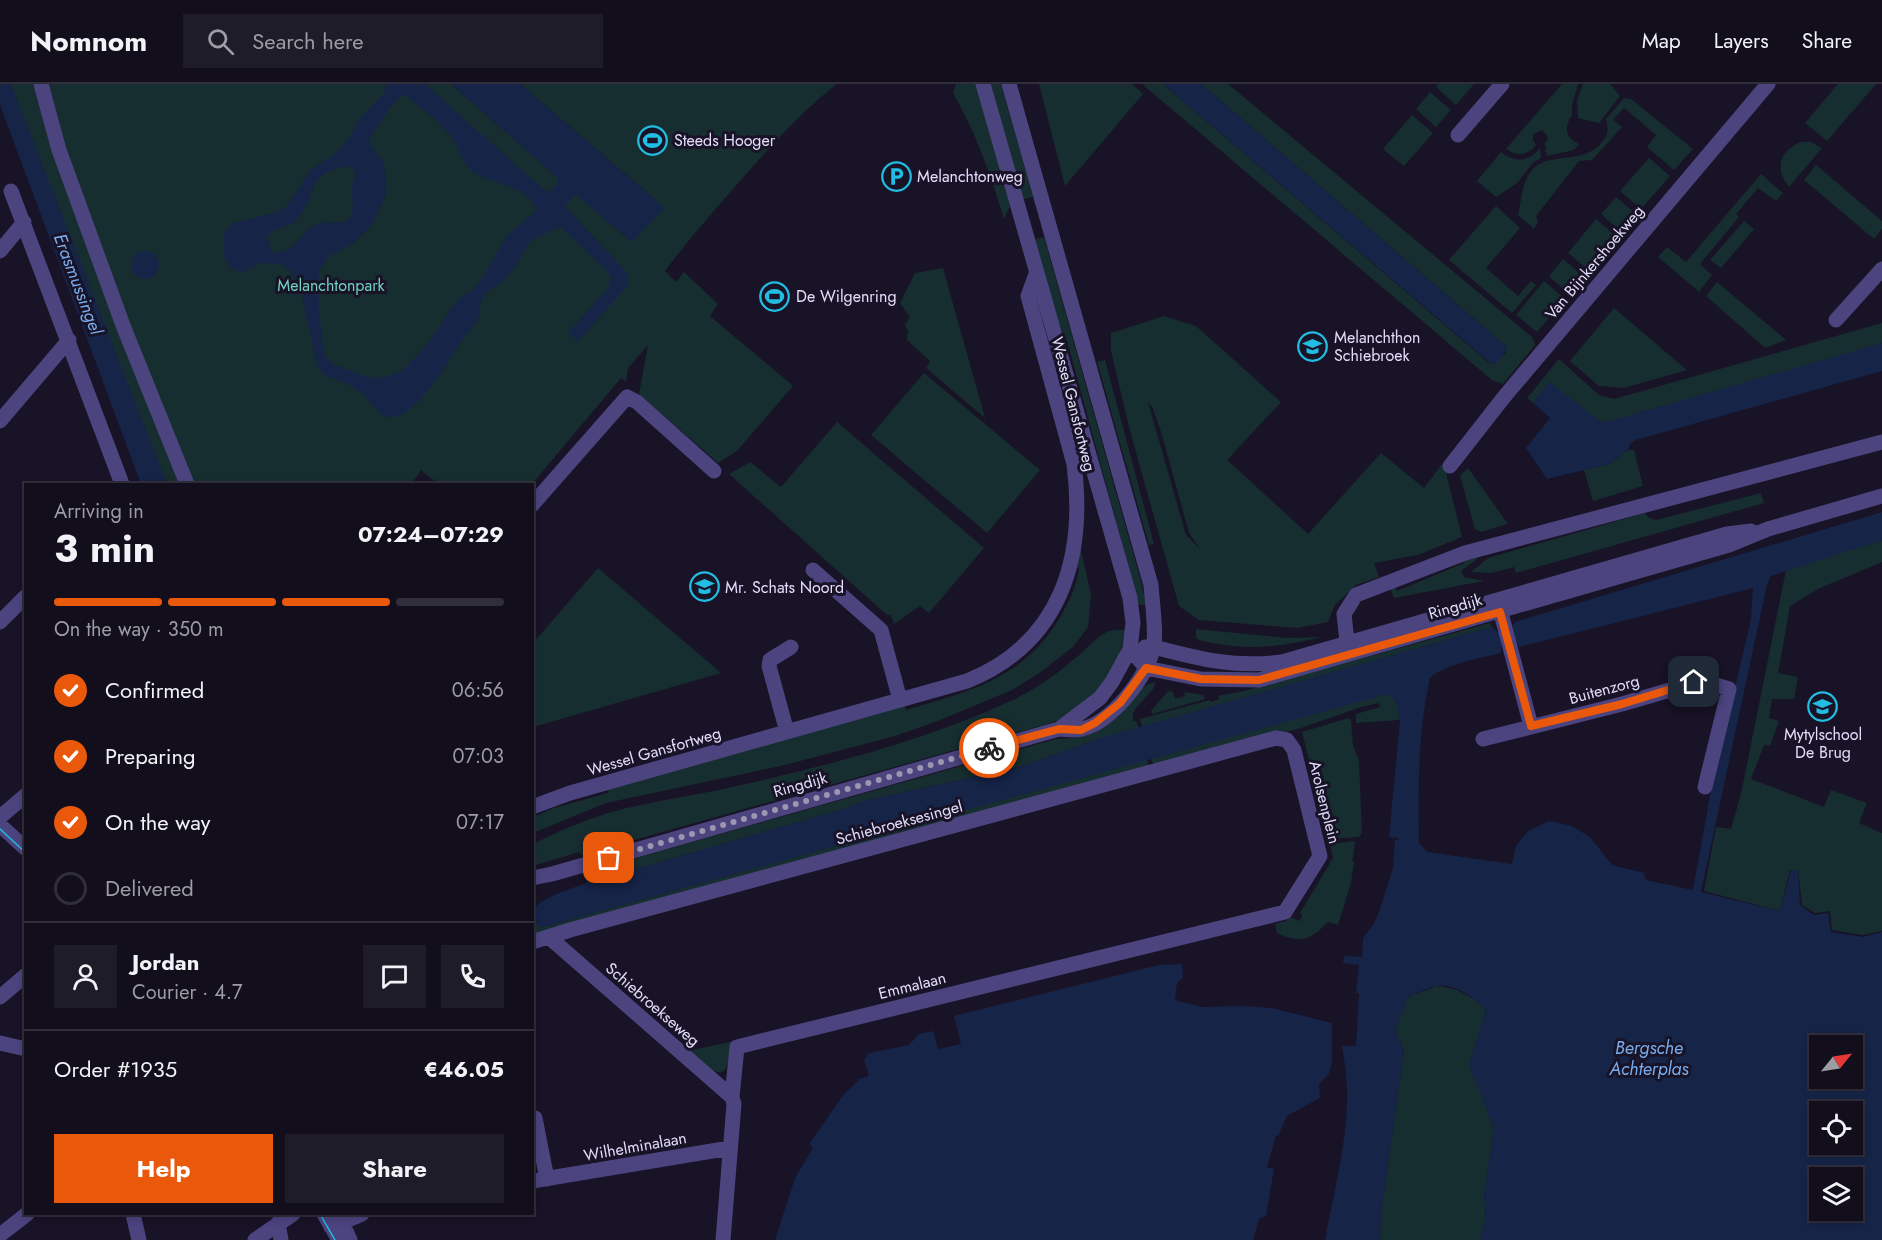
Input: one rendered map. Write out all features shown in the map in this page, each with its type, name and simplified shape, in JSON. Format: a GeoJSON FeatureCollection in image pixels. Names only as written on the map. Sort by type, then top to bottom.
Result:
{"type":"FeatureCollection","features":[{"type":"Feature","properties":{"kind":"street"},"geometry":{"type":"LineString","coordinates":[[41,84],[59,150],[135,355],[187,483]]}},
{"type":"Feature","properties":{"kind":"street"},"geometry":{"type":"LineString","coordinates":[[983,84],[1130,598],[1133,623],[1130,649],[1146,668]]}},
{"type":"Feature","properties":{"kind":"street"},"geometry":{"type":"LineString","coordinates":[[1009,84],[1151,585],[1154,647]]}},
{"type":"Feature","properties":{"kind":"street"},"geometry":{"type":"LineString","coordinates":[[1458,135],[1502,84]]}},
{"type":"Feature","properties":{"kind":"street","name":"Van Bijnkershoekweg"},"geometry":{"type":"LineString","coordinates":[[1450,466],[1504,397],[1768,84]]}},
{"type":"Feature","properties":{"kind":"street"},"geometry":{"type":"LineString","coordinates":[[11,191],[122,483]]}},
{"type":"Feature","properties":{"kind":"street"},"geometry":{"type":"LineString","coordinates":[[0,251],[24,222]]}},
{"type":"Feature","properties":{"kind":"street"},"geometry":{"type":"LineString","coordinates":[[1836,320],[1882,269]]}},
{"type":"Feature","properties":{"kind":"street","name":"Wessel Gansfortweg"},"geometry":{"type":"LineString","coordinates":[[534,806],[570,793],[968,681],[1016,654],[1029,642],[1044,624],[1065,583],[1075,531],[1076,485],[1074,464],[1028,296],[1036,274]]}},
{"type":"Feature","properties":{"kind":"street"},"geometry":{"type":"LineString","coordinates":[[0,421],[69,340]]}},
{"type":"Feature","properties":{"kind":"street"},"geometry":{"type":"LineString","coordinates":[[534,503],[627,398],[637,402],[714,471]]}},
{"type":"Feature","properties":{"kind":"street"},"geometry":{"type":"LineString","coordinates":[[1348,649],[1344,614],[1356,595],[1465,553],[1882,442]]}},
{"type":"Feature","properties":{"kind":"street","name":"Ringdijk"},"geometry":{"type":"LineString","coordinates":[[1059,729],[1100,698],[1112,682],[1130,649],[1154,647],[1219,663],[1256,665],[1348,649],[1500,611],[1729,545],[1768,529],[1882,496]]}},
{"type":"Feature","properties":{"kind":"street"},"geometry":{"type":"LineString","coordinates":[[813,570],[881,630],[900,700]]}},
{"type":"Feature","properties":{"kind":"street"},"geometry":{"type":"LineString","coordinates":[[0,622],[24,598]]}},
{"type":"Feature","properties":{"kind":"street"},"geometry":{"type":"LineString","coordinates":[[1500,611],[1531,726]]}},
{"type":"Feature","properties":{"kind":"street"},"geometry":{"type":"LineString","coordinates":[[787,732],[769,666],[770,660],[791,646]]}},
{"type":"Feature","properties":{"kind":"street","name":"Ringdijk"},"geometry":{"type":"LineString","coordinates":[[534,878],[1059,729],[1081,730],[1107,715],[1131,690],[1146,668],[1154,647]]}},
{"type":"Feature","properties":{"kind":"street","name":"Ringdijk"},"geometry":{"type":"LineString","coordinates":[[1146,668],[1201,679],[1259,680],[1348,649]]}},
{"type":"Feature","properties":{"kind":"street","name":"Buitenzorg"},"geometry":{"type":"LineString","coordinates":[[1483,739],[1622,704],[1694,682],[1716,685],[1729,689],[1705,788]]}},
{"type":"Feature","properties":{"kind":"street","name":"Arolsenplein"},"geometry":{"type":"LineString","coordinates":[[1276,738],[1287,740],[1294,750],[1320,856],[1285,912]]}},
{"type":"Feature","properties":{"kind":"street","name":"Schiebroeksesingel"},"geometry":{"type":"LineString","coordinates":[[534,942],[1276,738]]}},
{"type":"Feature","properties":{"kind":"street"},"geometry":{"type":"LineString","coordinates":[[0,817],[24,797]]}},
{"type":"Feature","properties":{"kind":"street"},"geometry":{"type":"LineString","coordinates":[[0,825],[24,847]]}},
{"type":"Feature","properties":{"kind":"street","name":"Ringdijk"},"geometry":{"type":"LineString","coordinates":[[534,886],[552,874]]}},
{"type":"Feature","properties":{"kind":"street","name":"Emmalaan"},"geometry":{"type":"LineString","coordinates":[[723,1240],[737,1047],[1285,912]]}},
{"type":"Feature","properties":{"kind":"street","name":"Schiebroekseweg"},"geometry":{"type":"LineString","coordinates":[[550,938],[732,1097]]}},
{"type":"Feature","properties":{"kind":"street"},"geometry":{"type":"LineString","coordinates":[[0,997],[24,977]]}},
{"type":"Feature","properties":{"kind":"street"},"geometry":{"type":"LineString","coordinates":[[0,1043],[24,1049]]}},
{"type":"Feature","properties":{"kind":"street","name":"Wilhelminalaan"},"geometry":{"type":"LineString","coordinates":[[534,1118],[540,1180],[730,1148]]}},
{"type":"Feature","properties":{"kind":"street"},"geometry":{"type":"LineString","coordinates":[[0,1235],[26,1215]]}},
{"type":"Feature","properties":{"kind":"street"},"geometry":{"type":"LineString","coordinates":[[133,1215],[139,1240]]}},
{"type":"Feature","properties":{"kind":"street"},"geometry":{"type":"LineString","coordinates":[[255,1240],[291,1215]]}},
{"type":"Feature","properties":{"kind":"street"},"geometry":{"type":"LineString","coordinates":[[350,1240],[335,1223],[359,1215]]}},
{"type":"Feature","properties":{"kind":"street"},"geometry":{"type":"LineString","coordinates":[[278,1223],[281,1240]]}},
{"type":"Feature","properties":{"kind":"green space","name":"Melanchtonpark"},"geometry":{"type":"Polygon","coordinates":[[[9,84],[451,84],[632,242],[651,196],[520,84],[837,84],[801,115],[769,149],[705,221],[665,271],[676,282],[684,272],[718,304],[710,316],[793,386],[737,451],[718,463],[639,394],[648,345],[628,368],[626,382],[621,378],[533,483],[437,483],[421,470],[413,483],[155,483],[9,84]]]}},
{"type":"Feature","properties":{"kind":"green space"},"geometry":{"type":"Polygon","coordinates":[[[956,84],[976,84],[1010,206],[1004,219],[982,155],[953,93],[956,84]]]}},
{"type":"Feature","properties":{"kind":"green space"},"geometry":{"type":"Polygon","coordinates":[[[988,84],[1001,84],[1033,197],[1021,200],[988,84]]]}},
{"type":"Feature","properties":{"kind":"green space"},"geometry":{"type":"Polygon","coordinates":[[[1039,84],[1132,84],[1143,94],[1065,186],[1039,84]]]}},
{"type":"Feature","properties":{"kind":"green space"},"geometry":{"type":"Polygon","coordinates":[[[1142,84],[1163,84],[1488,362],[1494,364],[1505,354],[1507,347],[1201,84],[1228,84],[1532,337],[1535,345],[1503,384],[1492,380],[1142,84]]]}},
{"type":"Feature","properties":{"kind":"green space"},"geometry":{"type":"Polygon","coordinates":[[[1438,84],[1474,84],[1456,105],[1436,87],[1438,84]]]}},
{"type":"Feature","properties":{"kind":"green space"},"geometry":{"type":"Polygon","coordinates":[[[1562,84],[1578,84],[1572,106],[1572,116],[1567,124],[1567,132],[1571,139],[1579,144],[1574,150],[1547,156],[1545,150],[1547,148],[1544,144],[1548,139],[1542,130],[1533,134],[1536,145],[1526,153],[1518,154],[1506,149],[1562,84]]]}},
{"type":"Feature","properties":{"kind":"green space"},"geometry":{"type":"Polygon","coordinates":[[[1583,84],[1610,84],[1620,96],[1599,123],[1578,118],[1577,100],[1583,84]]]}},
{"type":"Feature","properties":{"kind":"green space"},"geometry":{"type":"Polygon","coordinates":[[[1838,84],[1876,84],[1827,141],[1805,123],[1838,84]]]}},
{"type":"Feature","properties":{"kind":"green space"},"geometry":{"type":"Polygon","coordinates":[[[1430,92],[1451,110],[1436,127],[1416,109],[1430,92]]]}},
{"type":"Feature","properties":{"kind":"green space"},"geometry":{"type":"Polygon","coordinates":[[[1624,98],[1631,99],[1693,149],[1674,170],[1647,147],[1656,135],[1624,108],[1613,120],[1622,127],[1592,160],[1579,161],[1536,216],[1538,222],[1534,229],[1518,215],[1528,175],[1539,164],[1586,154],[1595,149],[1606,136],[1608,128],[1606,119],[1624,98]]]}},
{"type":"Feature","properties":{"kind":"green space"},"geometry":{"type":"Polygon","coordinates":[[[1412,115],[1433,133],[1404,166],[1383,149],[1412,115]]]}},
{"type":"Feature","properties":{"kind":"green space"},"geometry":{"type":"Polygon","coordinates":[[[1801,142],[1811,142],[1822,148],[1789,187],[1782,174],[1782,161],[1788,150],[1801,142]]]}},
{"type":"Feature","properties":{"kind":"green space"},"geometry":{"type":"Polygon","coordinates":[[[1540,148],[1541,158],[1534,162],[1517,183],[1496,197],[1477,181],[1501,152],[1511,158],[1521,159],[1531,156],[1540,148]]]}},
{"type":"Feature","properties":{"kind":"green space"},"geometry":{"type":"Polygon","coordinates":[[[1649,158],[1670,176],[1641,209],[1620,191],[1649,158]]]}},
{"type":"Feature","properties":{"kind":"green space"},"geometry":{"type":"Polygon","coordinates":[[[1816,165],[1882,221],[1882,229],[1874,239],[1804,180],[1816,165]]]}},
{"type":"Feature","properties":{"kind":"green space"},"geometry":{"type":"Polygon","coordinates":[[[1761,174],[1783,193],[1776,201],[1758,188],[1736,214],[1739,217],[1700,264],[1712,275],[1699,292],[1658,257],[1667,247],[1686,262],[1761,174]]]}},
{"type":"Feature","properties":{"kind":"green space"},"geometry":{"type":"Polygon","coordinates":[[[1616,197],[1637,215],[1622,232],[1601,214],[1616,197]]]}},
{"type":"Feature","properties":{"kind":"green space"},"geometry":{"type":"Polygon","coordinates":[[[1496,206],[1520,228],[1486,268],[1518,296],[1531,281],[1536,285],[1512,313],[1449,260],[1496,206]]]}},
{"type":"Feature","properties":{"kind":"green space"},"geometry":{"type":"Polygon","coordinates":[[[1596,219],[1617,237],[1589,271],[1568,253],[1596,219]]]}},
{"type":"Feature","properties":{"kind":"green space"},"geometry":{"type":"Polygon","coordinates":[[[1744,221],[1754,229],[1721,268],[1710,260],[1744,221]]]}},
{"type":"Feature","properties":{"kind":"green space"},"geometry":{"type":"Polygon","coordinates":[[[1044,237],[1146,605],[1139,605],[1067,341],[1053,310],[1033,240],[1044,237]]]}},
{"type":"Feature","properties":{"kind":"green space"},"geometry":{"type":"Polygon","coordinates":[[[1563,259],[1584,277],[1569,294],[1549,276],[1563,259]]]}},
{"type":"Feature","properties":{"kind":"green space"},"geometry":{"type":"Polygon","coordinates":[[[943,268],[985,418],[926,368],[930,361],[907,340],[908,331],[905,325],[910,317],[900,303],[915,273],[943,268]]]}},
{"type":"Feature","properties":{"kind":"green space"},"geometry":{"type":"Polygon","coordinates":[[[1544,281],[1565,299],[1537,332],[1516,315],[1544,281]]]}},
{"type":"Feature","properties":{"kind":"green space"},"geometry":{"type":"Polygon","coordinates":[[[1717,282],[1786,340],[1765,348],[1706,296],[1717,282]]]}},
{"type":"Feature","properties":{"kind":"green space"},"geometry":{"type":"Polygon","coordinates":[[[1614,308],[1687,370],[1624,388],[1599,386],[1570,361],[1614,308]]]}},
{"type":"Feature","properties":{"kind":"green space"},"geometry":{"type":"Polygon","coordinates":[[[1164,316],[1196,326],[1281,402],[1227,460],[1308,534],[1381,453],[1424,488],[1442,464],[1447,469],[1462,537],[1418,555],[1374,563],[1379,577],[1356,585],[1335,605],[1328,622],[1297,628],[1199,620],[1179,606],[1130,431],[1111,351],[1111,333],[1164,316]],[[1148,402],[1186,535],[1201,550],[1189,533],[1153,409],[1148,402]]]}},
{"type":"Feature","properties":{"kind":"green space"},"geometry":{"type":"Polygon","coordinates":[[[1882,323],[1882,344],[1607,422],[1540,394],[1533,403],[1527,398],[1559,359],[1599,395],[1614,399],[1882,323]]]}},
{"type":"Feature","properties":{"kind":"green space"},"geometry":{"type":"Polygon","coordinates":[[[1105,360],[1154,544],[1149,545],[1097,362],[1105,360]]]}},
{"type":"Feature","properties":{"kind":"green space"},"geometry":{"type":"Polygon","coordinates":[[[924,373],[1040,470],[987,533],[871,435],[924,373]]]}},
{"type":"Feature","properties":{"kind":"green space"},"geometry":{"type":"Polygon","coordinates":[[[837,422],[984,548],[929,613],[920,606],[894,624],[891,615],[887,615],[729,474],[750,462],[781,487],[837,422]]]}},
{"type":"Feature","properties":{"kind":"green space"},"geometry":{"type":"Polygon","coordinates":[[[1628,450],[1634,450],[1643,486],[1593,501],[1584,470],[1609,464],[1628,450]]]}},
{"type":"Feature","properties":{"kind":"green space"},"geometry":{"type":"Polygon","coordinates":[[[1468,468],[1508,524],[1481,532],[1475,529],[1460,476],[1468,468]]]}},
{"type":"Feature","properties":{"kind":"green space"},"geometry":{"type":"Polygon","coordinates":[[[1761,493],[1764,503],[1516,573],[1514,567],[1492,573],[1471,572],[1488,558],[1645,513],[1649,518],[1656,520],[1761,493]]]}},
{"type":"Feature","properties":{"kind":"green space"},"geometry":{"type":"Polygon","coordinates":[[[1882,540],[1882,562],[1820,588],[1790,606],[1778,673],[1798,677],[1794,699],[1772,699],[1769,718],[1779,721],[1770,746],[1764,745],[1751,779],[1824,807],[1831,790],[1867,803],[1859,823],[1882,833],[1882,931],[1863,935],[1832,930],[1830,911],[1815,913],[1802,905],[1798,870],[1790,870],[1780,911],[1704,891],[1716,827],[1731,829],[1741,794],[1786,570],[1882,540]]]}},
{"type":"Feature","properties":{"kind":"green space"},"geometry":{"type":"Polygon","coordinates":[[[1080,546],[1091,594],[1088,627],[1073,647],[1038,674],[1012,690],[895,736],[785,765],[606,803],[534,833],[534,817],[554,808],[608,793],[607,787],[904,704],[906,710],[993,680],[1029,656],[1045,639],[1069,601],[1079,568],[1074,566],[1080,546]]]}},
{"type":"Feature","properties":{"kind":"green space"},"geometry":{"type":"Polygon","coordinates":[[[1476,555],[1477,559],[1461,571],[1464,577],[1484,581],[1394,598],[1390,588],[1394,586],[1397,591],[1464,563],[1463,559],[1476,555]]]}},
{"type":"Feature","properties":{"kind":"green space"},"geometry":{"type":"Polygon","coordinates":[[[598,568],[721,673],[534,727],[534,642],[598,568]]]}},
{"type":"Feature","properties":{"kind":"green space"},"geometry":{"type":"Polygon","coordinates":[[[1490,623],[1492,627],[1142,727],[1140,719],[1210,700],[1211,702],[1219,699],[1218,696],[1244,691],[1490,623]]]}},
{"type":"Feature","properties":{"kind":"green space"},"geometry":{"type":"Polygon","coordinates":[[[1196,629],[1287,638],[1321,637],[1275,646],[1246,647],[1199,640],[1196,638],[1196,629]]]}},
{"type":"Feature","properties":{"kind":"green space"},"geometry":{"type":"Polygon","coordinates":[[[1126,630],[1111,676],[1098,694],[1086,704],[1051,723],[581,855],[579,852],[534,866],[534,844],[598,816],[806,770],[907,741],[974,717],[1035,688],[1109,631],[1126,630]]]}},
{"type":"Feature","properties":{"kind":"green space"},"geometry":{"type":"Polygon","coordinates":[[[1156,682],[1133,713],[1133,721],[1136,721],[1139,728],[1097,739],[1023,766],[864,801],[840,810],[587,883],[583,873],[1056,739],[1089,734],[1118,717],[1139,691],[1156,682]]]}},
{"type":"Feature","properties":{"kind":"green space"},"geometry":{"type":"Polygon","coordinates":[[[1168,691],[1173,692],[1175,699],[1185,696],[1184,692],[1203,695],[1205,699],[1152,714],[1151,711],[1168,691]]]}},
{"type":"Feature","properties":{"kind":"green space"},"geometry":{"type":"Polygon","coordinates":[[[1379,694],[1393,697],[1400,720],[1356,723],[1356,714],[1380,707],[1379,703],[1301,728],[1154,767],[1151,758],[1379,694]]]}},
{"type":"Feature","properties":{"kind":"green space"},"geometry":{"type":"Polygon","coordinates":[[[1349,718],[1353,746],[1359,760],[1362,833],[1359,837],[1329,839],[1302,732],[1349,718]]]}},
{"type":"Feature","properties":{"kind":"green space"},"geometry":{"type":"Polygon","coordinates":[[[1147,759],[1149,768],[534,936],[534,922],[543,927],[1147,759]]]}},
{"type":"Feature","properties":{"kind":"green space"},"geometry":{"type":"Polygon","coordinates":[[[1355,841],[1351,860],[1354,861],[1351,883],[1338,925],[1328,922],[1316,933],[1299,939],[1277,933],[1275,924],[1286,921],[1290,917],[1300,921],[1302,915],[1300,913],[1333,858],[1330,844],[1355,841]]]}},
{"type":"Feature","properties":{"kind":"green space"},"geometry":{"type":"Polygon","coordinates":[[[1436,986],[1456,990],[1486,1008],[1470,1065],[1494,1129],[1484,1192],[1486,1221],[1479,1240],[1380,1240],[1381,1213],[1404,1050],[1395,1032],[1407,999],[1413,994],[1436,986]]]}},
{"type":"Feature","properties":{"kind":"green space"},"geometry":{"type":"Polygon","coordinates":[[[734,1041],[723,1071],[713,1070],[688,1051],[734,1041]]]}},
{"type":"Feature","properties":{"kind":"water","name":"Erasmussingel"},"geometry":{"type":"Polygon","coordinates":[[[0,84],[11,84],[167,483],[141,483],[0,105],[0,84]]]}},
{"type":"Feature","properties":{"kind":"water"},"geometry":{"type":"Polygon","coordinates":[[[386,84],[425,84],[548,192],[558,184],[558,178],[451,84],[520,84],[665,208],[632,242],[576,195],[566,204],[566,208],[623,268],[628,276],[627,286],[577,340],[568,333],[608,288],[611,279],[608,272],[562,228],[530,241],[518,263],[504,280],[483,297],[476,322],[428,390],[407,411],[386,417],[360,392],[327,376],[317,367],[301,290],[289,269],[280,264],[261,263],[241,273],[230,267],[224,256],[224,235],[228,227],[236,222],[275,213],[286,207],[311,169],[335,154],[352,134],[358,120],[384,93],[386,84]],[[401,96],[389,109],[370,138],[371,146],[384,163],[387,192],[373,223],[354,243],[329,256],[319,271],[319,312],[324,354],[332,364],[370,378],[387,377],[403,370],[428,344],[453,305],[465,294],[470,293],[482,279],[507,235],[536,211],[528,197],[519,191],[468,168],[454,140],[446,130],[430,114],[406,96],[401,96]],[[346,166],[323,175],[313,189],[307,205],[294,222],[269,234],[267,238],[271,251],[278,252],[290,248],[315,225],[345,222],[349,218],[352,211],[352,187],[356,175],[353,168],[346,166]]]}},
{"type":"Feature","properties":{"kind":"water"},"geometry":{"type":"Polygon","coordinates":[[[1163,84],[1201,84],[1507,347],[1501,359],[1494,364],[1489,362],[1163,84]]]}},
{"type":"Feature","properties":{"kind":"water"},"geometry":{"type":"Polygon","coordinates":[[[145,251],[155,255],[159,265],[155,275],[145,279],[135,275],[131,265],[135,255],[145,251]]]}},
{"type":"Feature","properties":{"kind":"water"},"geometry":{"type":"Polygon","coordinates":[[[1882,343],[1882,371],[1636,440],[1631,443],[1628,450],[1609,464],[1547,479],[1526,448],[1550,418],[1533,403],[1549,382],[1600,421],[1607,422],[1882,343]]]}},
{"type":"Feature","properties":{"kind":"water","name":"Bergsche Achterplas"},"geometry":{"type":"Polygon","coordinates":[[[1882,512],[1882,540],[1771,576],[1767,585],[1701,892],[1780,911],[1791,870],[1798,870],[1800,905],[1814,915],[1828,913],[1831,932],[1863,937],[1882,932],[1882,1240],[1479,1240],[1486,1221],[1484,1192],[1494,1129],[1469,1065],[1486,1009],[1463,992],[1443,986],[1413,994],[1407,999],[1395,1032],[1404,1050],[1381,1213],[1380,1240],[1325,1240],[1342,1154],[1346,1119],[1347,1088],[1342,1046],[1356,1046],[1359,993],[1356,993],[1359,965],[1343,963],[1344,956],[1362,957],[1363,938],[1378,915],[1393,868],[1395,840],[1399,840],[1389,837],[1400,720],[1396,701],[1387,694],[543,927],[534,922],[534,908],[540,903],[587,883],[840,810],[864,801],[1023,766],[1097,739],[1492,627],[1501,638],[1501,653],[1454,665],[1430,678],[1421,739],[1419,843],[1427,852],[1512,864],[1516,846],[1528,831],[1549,821],[1572,826],[1590,837],[1612,865],[1644,873],[1646,880],[1693,890],[1711,790],[1751,619],[1753,588],[1519,647],[1513,640],[1510,630],[1515,622],[1882,512]]]}},
{"type":"Feature","properties":{"kind":"water"},"geometry":{"type":"Polygon","coordinates":[[[1182,964],[1183,978],[1177,983],[1175,1000],[1202,1007],[1272,1008],[1332,1023],[1332,1061],[1329,1074],[1319,1084],[1320,1098],[1287,1116],[1278,1136],[1276,1135],[1267,1167],[1274,1169],[1266,1216],[1259,1219],[1253,1240],[775,1240],[795,1178],[813,1148],[809,1144],[844,1094],[858,1079],[869,1076],[864,1060],[869,1053],[909,1045],[919,1034],[933,1031],[938,1049],[961,1044],[954,1016],[1159,965],[1182,964]]]}},
{"type":"Feature","properties":{"kind":"tram line"},"geometry":{"type":"LineString","coordinates":[[0,829],[24,851]]}},
{"type":"Feature","properties":{"kind":"tram line"},"geometry":{"type":"LineString","coordinates":[[321,1215],[335,1240]]}},
{"type":"Feature","properties":{"kind":"way so far"},"geometry":{"type":"LineString","coordinates":[[609,858],[989,748]]}},
{"type":"Feature","properties":{"kind":"place","name":"Steeds Hooger"},"geometry":{"type":"Point","coordinates":[653,140]}},
{"type":"Feature","properties":{"kind":"place","name":"Melanchtonweg"},"geometry":{"type":"Point","coordinates":[896,176]}},
{"type":"Feature","properties":{"kind":"place","name":"De Wilgenring"},"geometry":{"type":"Point","coordinates":[775,296]}},
{"type":"Feature","properties":{"kind":"place","name":"Melanchthon Schiebroek"},"geometry":{"type":"Point","coordinates":[1313,346]}},
{"type":"Feature","properties":{"kind":"place","name":"Mr. Schats Noord"},"geometry":{"type":"Point","coordinates":[704,587]}},
{"type":"Feature","properties":{"kind":"place","name":"Mytylschool De Brug"},"geometry":{"type":"Point","coordinates":[1823,706]}},
{"type":"Feature","properties":{"kind":"route"},"geometry":{"type":"LineString","coordinates":[[989,748],[1059,729],[1081,730],[1095,723],[1120,703],[1146,668],[1201,679],[1259,680],[1500,612],[1531,726],[1622,704],[1694,682]]}}]}
